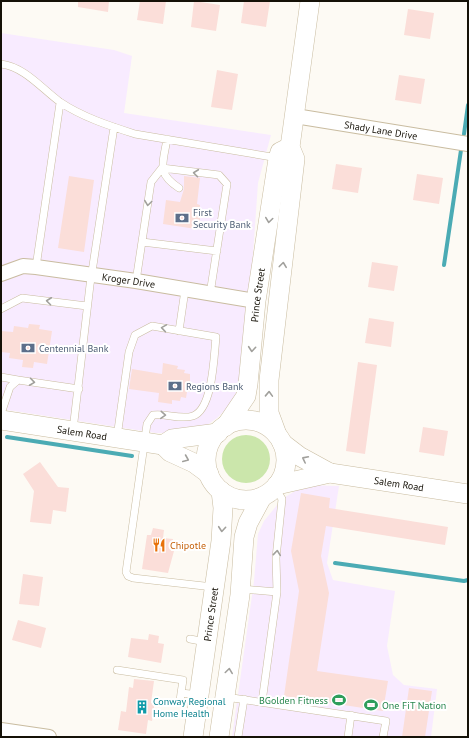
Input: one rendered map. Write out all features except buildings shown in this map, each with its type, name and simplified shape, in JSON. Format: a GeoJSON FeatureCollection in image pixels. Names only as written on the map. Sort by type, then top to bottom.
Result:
{"type":"FeatureCollection","features":[{"type":"Feature","properties":{"kind":"main road","name":"Prince Street"},"geometry":{"type":"LineString","coordinates":[[221,430],[246,396],[250,374],[256,301],[284,153],[295,116],[310,1]]}},
{"type":"Feature","properties":{"kind":"main road","name":"Prince Street"},"geometry":{"type":"LineString","coordinates":[[279,438],[269,413],[268,399],[286,239],[281,225],[287,174],[284,153]]}},
{"type":"Feature","properties":{"kind":"main road","name":"Salem Road"},"geometry":{"type":"LineString","coordinates":[[1,420],[163,445],[170,452],[194,463],[209,474]]}},
{"type":"Feature","properties":{"kind":"main road"},"geometry":{"type":"LineString","coordinates":[[163,445],[172,439],[221,430],[239,421],[254,421],[269,427],[279,438],[285,450],[286,465],[284,472],[248,523],[244,537],[240,589],[219,737]]}},
{"type":"Feature","properties":{"kind":"main road"},"geometry":{"type":"LineString","coordinates":[[221,430],[213,439],[208,452],[207,460],[209,474],[221,491],[241,500],[248,500],[271,490]]}},
{"type":"Feature","properties":{"kind":"main road","name":"Salem Road"},"geometry":{"type":"LineString","coordinates":[[279,438],[299,456],[330,473],[468,494]]}},
{"type":"Feature","properties":{"kind":"main road","name":"Salem Road"},"geometry":{"type":"LineString","coordinates":[[271,490],[330,473]]}},
{"type":"Feature","properties":{"kind":"main road","name":"Prince Street"},"geometry":{"type":"LineString","coordinates":[[192,737],[190,694],[198,640],[211,610],[215,587],[223,527],[221,491]]}},
{"type":"Feature","properties":{"kind":"main road"},"geometry":{"type":"LineString","coordinates":[[211,610],[218,623],[213,671],[216,685],[225,697]]}},
{"type":"Feature","properties":{"kind":"street","name":"Shady Lane Drive"},"geometry":{"type":"LineString","coordinates":[[295,116],[468,144]]}},
{"type":"Feature","properties":{"kind":"street","name":"Kroger Drive"},"geometry":{"type":"LineString","coordinates":[[1,274],[14,268],[25,266],[36,267],[92,274],[256,301]]}},
{"type":"Feature","properties":{"kind":"street"},"geometry":{"type":"LineString","coordinates":[[1,730],[49,737]]}},
{"type":"Feature","properties":{"kind":"lane"},"geometry":{"type":"LineString","coordinates":[[1,64],[21,71],[60,102],[114,127],[135,134],[284,153]]}},
{"type":"Feature","properties":{"kind":"lane"},"geometry":{"type":"LineString","coordinates":[[36,267],[60,102]]}},
{"type":"Feature","properties":{"kind":"lane"},"geometry":{"type":"LineString","coordinates":[[73,431],[79,389],[87,306],[114,127]]}},
{"type":"Feature","properties":{"kind":"lane"},"geometry":{"type":"LineString","coordinates":[[136,281],[151,182],[162,168],[167,139]]}},
{"type":"Feature","properties":{"kind":"lane"},"geometry":{"type":"LineString","coordinates":[[162,168],[219,175],[227,184],[210,294]]}},
{"type":"Feature","properties":{"kind":"lane"},"geometry":{"type":"LineString","coordinates":[[162,168],[165,176],[180,188]]}},
{"type":"Feature","properties":{"kind":"lane"},"geometry":{"type":"LineString","coordinates":[[142,242],[217,251]]}},
{"type":"Feature","properties":{"kind":"lane"},"geometry":{"type":"LineString","coordinates":[[179,331],[185,290]]}},
{"type":"Feature","properties":{"kind":"lane"},"geometry":{"type":"LineString","coordinates":[[1,309],[22,298],[87,306]]}},
{"type":"Feature","properties":{"kind":"lane"},"geometry":{"type":"LineString","coordinates":[[117,437],[129,352],[134,335],[152,326],[216,336],[207,400],[201,412],[192,416],[177,417],[160,414],[153,415],[147,424],[126,572],[128,576],[133,578],[180,585],[215,587]]}},
{"type":"Feature","properties":{"kind":"lane"},"geometry":{"type":"LineString","coordinates":[[1,377],[79,389]]}},
{"type":"Feature","properties":{"kind":"lane"},"geometry":{"type":"LineString","coordinates":[[1,414],[10,387],[18,380]]}},
{"type":"Feature","properties":{"kind":"lane"},"geometry":{"type":"LineString","coordinates":[[262,702],[277,592],[276,558],[282,499],[271,490]]}},
{"type":"Feature","properties":{"kind":"lane"},"geometry":{"type":"LineString","coordinates":[[240,589],[277,592]]}},
{"type":"Feature","properties":{"kind":"lane"},"geometry":{"type":"LineString","coordinates":[[117,670],[183,680],[190,694],[180,701]]}},
{"type":"Feature","properties":{"kind":"lane"},"geometry":{"type":"LineString","coordinates":[[225,697],[386,720],[383,737]]}},
{"type":"Feature","properties":{"kind":"lane"},"geometry":{"type":"LineString","coordinates":[[238,737],[244,699]]}},
{"type":"Feature","properties":{"kind":"lane"},"geometry":{"type":"LineString","coordinates":[[348,737],[351,715]]}},
{"type":"Feature","properties":{"kind":"shaded area"},"geometry":{"type":"Polygon","coordinates":[[[1,33],[114,50],[132,56],[124,113],[271,135],[258,183],[251,283],[238,389],[230,405],[217,418],[203,428],[175,433],[156,433],[1,409],[1,33]]]}},
{"type":"Feature","properties":{"kind":"shaded area"},"geometry":{"type":"Polygon","coordinates":[[[305,485],[339,486],[327,563],[333,580],[395,591],[387,646],[393,675],[404,685],[437,689],[431,737],[232,737],[254,581],[258,534],[264,521],[282,499],[305,485]]]}},
{"type":"Feature","properties":{"kind":"green space"},"geometry":{"type":"Polygon","coordinates":[[[246,435],[255,437],[263,442],[268,450],[270,459],[268,468],[263,476],[255,481],[246,483],[237,481],[229,476],[224,468],[222,459],[224,450],[229,442],[237,437],[246,435]]]}},
{"type":"Feature","properties":{"kind":"waterway"},"geometry":{"type":"LineString","coordinates":[[464,134],[468,105]]}},
{"type":"Feature","properties":{"kind":"waterway"},"geometry":{"type":"LineString","coordinates":[[444,265],[461,150]]}},
{"type":"Feature","properties":{"kind":"waterway"},"geometry":{"type":"LineString","coordinates":[[7,437],[132,456]]}},
{"type":"Feature","properties":{"kind":"waterway"},"geometry":{"type":"LineString","coordinates":[[335,563],[464,581],[468,580]]}},
{"type":"Feature","properties":{"kind":"place","name":"First Security Bank"},"geometry":{"type":"Point","coordinates":[182,218]}},
{"type":"Feature","properties":{"kind":"place","name":"Centennial Bank"},"geometry":{"type":"Point","coordinates":[28,348]}},
{"type":"Feature","properties":{"kind":"place","name":"Regions Bank"},"geometry":{"type":"Point","coordinates":[175,386]}},
{"type":"Feature","properties":{"kind":"place","name":"Chipotle"},"geometry":{"type":"Point","coordinates":[159,545]}},
{"type":"Feature","properties":{"kind":"place","name":"BGolden Fitness"},"geometry":{"type":"Point","coordinates":[339,700]}},
{"type":"Feature","properties":{"kind":"place","name":"One FiT Nation"},"geometry":{"type":"Point","coordinates":[371,705]}},
{"type":"Feature","properties":{"kind":"place","name":"Conway Regional Home Health"},"geometry":{"type":"Point","coordinates":[142,707]}}]}
